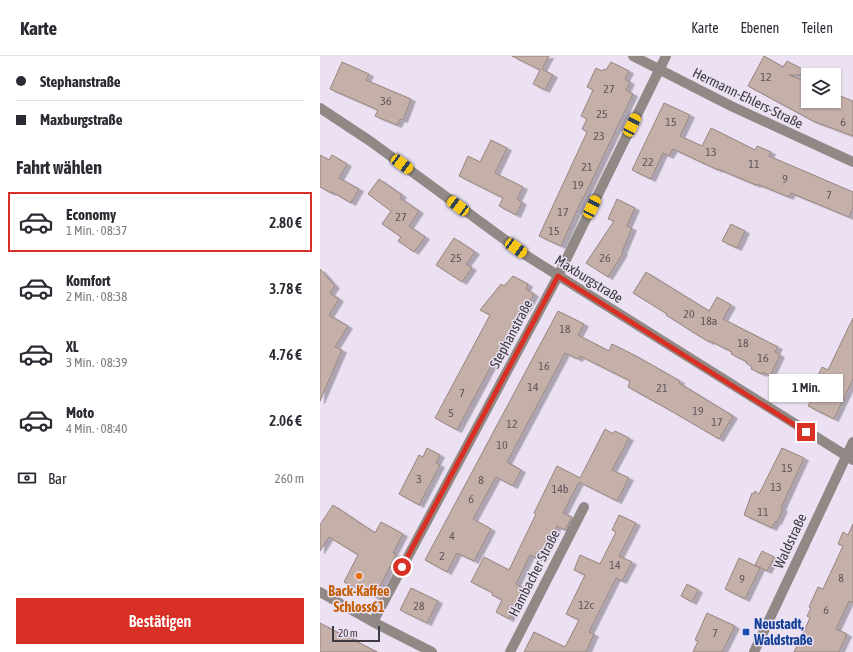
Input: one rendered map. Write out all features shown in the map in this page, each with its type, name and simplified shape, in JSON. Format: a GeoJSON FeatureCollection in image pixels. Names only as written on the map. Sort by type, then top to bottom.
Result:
{"type":"FeatureCollection","features":[{"type":"Feature","properties":{"kind":"street","name":"Hermann-Ehlers-Straße"},"geometry":{"type":"LineString","coordinates":[[633,56],[730,106],[853,162]]}},
{"type":"Feature","properties":{"kind":"street","name":"Stephanstraße"},"geometry":{"type":"LineString","coordinates":[[372,622],[558,276],[666,56]]}},
{"type":"Feature","properties":{"kind":"street","name":"Maxburgstraße"},"geometry":{"type":"LineString","coordinates":[[320,108],[370,141],[499,236],[558,276],[849,458]]}},
{"type":"Feature","properties":{"kind":"street","name":"Waldstraße"},"geometry":{"type":"LineString","coordinates":[[754,652],[849,458],[853,442]]}},
{"type":"Feature","properties":{"kind":"street","name":"Hambacher Straße"},"geometry":{"type":"LineString","coordinates":[[510,652],[584,507]]}},
{"type":"Feature","properties":{"kind":"street"},"geometry":{"type":"LineString","coordinates":[[320,592],[372,622],[432,652]]}},
{"type":"Feature","properties":{"kind":"building"},"geometry":{"type":"Polygon","coordinates":[[[512,56],[549,56],[542,69],[553,75],[545,90],[533,84],[540,70],[512,56]]]}},
{"type":"Feature","properties":{"kind":"building"},"geometry":{"type":"Polygon","coordinates":[[[764,56],[783,67],[787,61],[801,69],[801,75],[789,75],[801,79],[801,108],[841,108],[841,96],[853,101],[853,136],[813,121],[748,86],[764,56]]]}},
{"type":"Feature","properties":{"kind":"building"},"geometry":{"type":"Polygon","coordinates":[[[342,62],[369,74],[366,80],[411,99],[403,120],[400,119],[397,125],[375,116],[378,110],[330,89],[342,62]]]}},
{"type":"Feature","properties":{"kind":"building"},"geometry":{"type":"Polygon","coordinates":[[[611,62],[629,71],[625,79],[630,82],[626,90],[633,94],[561,246],[539,236],[587,132],[582,129],[587,119],[581,116],[593,90],[587,87],[596,68],[602,71],[604,69],[606,70],[611,62]]]}},
{"type":"Feature","properties":{"kind":"building"},"geometry":{"type":"Polygon","coordinates":[[[664,103],[690,115],[680,136],[702,146],[711,128],[755,150],[757,146],[771,152],[769,156],[853,192],[853,207],[849,217],[791,193],[789,197],[757,184],[756,185],[718,170],[673,149],[669,156],[663,153],[651,179],[632,170],[664,103]]]}},
{"type":"Feature","properties":{"kind":"building"},"geometry":{"type":"Polygon","coordinates":[[[491,140],[507,148],[495,173],[523,187],[517,199],[522,202],[516,215],[499,206],[503,198],[459,176],[468,156],[480,162],[491,140]]]}},
{"type":"Feature","properties":{"kind":"building"},"geometry":{"type":"Polygon","coordinates":[[[320,155],[329,160],[332,155],[347,164],[339,178],[359,189],[351,203],[320,187],[320,155]]]}},
{"type":"Feature","properties":{"kind":"building"},"geometry":{"type":"Polygon","coordinates":[[[379,179],[402,195],[400,198],[419,211],[409,226],[425,237],[414,252],[398,241],[401,237],[382,224],[391,211],[368,194],[379,179]]]}},
{"type":"Feature","properties":{"kind":"building"},"geometry":{"type":"Polygon","coordinates":[[[617,199],[635,208],[627,226],[632,228],[622,252],[623,253],[608,277],[586,263],[614,221],[608,219],[617,199]]]}},
{"type":"Feature","properties":{"kind":"building"},"geometry":{"type":"Polygon","coordinates":[[[731,224],[745,231],[737,248],[722,241],[731,224]]]}},
{"type":"Feature","properties":{"kind":"building"},"geometry":{"type":"Polygon","coordinates":[[[454,238],[475,252],[466,264],[472,268],[462,282],[436,265],[454,238]]]}},
{"type":"Feature","properties":{"kind":"building"},"geometry":{"type":"Polygon","coordinates":[[[320,269],[335,286],[330,293],[339,299],[329,315],[348,326],[335,347],[342,350],[320,401],[320,269]]]}},
{"type":"Feature","properties":{"kind":"building"},"geometry":{"type":"Polygon","coordinates":[[[646,272],[709,311],[717,297],[731,305],[723,319],[778,347],[775,352],[780,355],[770,376],[763,372],[762,374],[751,369],[752,367],[746,363],[747,362],[731,354],[732,352],[710,341],[709,342],[633,293],[646,272]]]}},
{"type":"Feature","properties":{"kind":"building"},"geometry":{"type":"Polygon","coordinates":[[[513,276],[528,284],[526,289],[534,294],[524,312],[521,310],[457,430],[435,418],[490,315],[480,310],[501,284],[504,286],[513,276]]]}},
{"type":"Feature","properties":{"kind":"building"},"geometry":{"type":"Polygon","coordinates":[[[558,311],[584,324],[578,335],[609,351],[612,344],[636,356],[680,381],[679,383],[733,416],[719,439],[628,387],[630,381],[580,356],[578,359],[565,353],[507,462],[521,470],[513,486],[496,477],[473,519],[491,529],[474,561],[457,553],[447,572],[425,560],[558,311]]]}},
{"type":"Feature","properties":{"kind":"building"},"geometry":{"type":"Polygon","coordinates":[[[853,318],[853,379],[834,419],[808,406],[817,388],[813,386],[822,367],[828,370],[853,318]]]}},
{"type":"Feature","properties":{"kind":"building"},"geometry":{"type":"Polygon","coordinates":[[[605,429],[613,434],[615,431],[629,438],[612,470],[629,478],[617,501],[579,482],[563,513],[572,517],[565,530],[557,526],[541,560],[530,555],[516,584],[524,588],[509,619],[496,612],[502,600],[492,595],[493,593],[471,582],[484,557],[509,570],[557,466],[580,478],[605,429]]]}},
{"type":"Feature","properties":{"kind":"building"},"geometry":{"type":"Polygon","coordinates":[[[427,448],[440,455],[436,463],[440,465],[419,505],[399,494],[419,455],[423,457],[427,448]]]}},
{"type":"Feature","properties":{"kind":"building"},"geometry":{"type":"Polygon","coordinates":[[[782,448],[804,458],[781,508],[783,509],[777,522],[776,521],[772,528],[744,515],[752,493],[754,494],[755,491],[759,494],[782,448]]]}},
{"type":"Feature","properties":{"kind":"building"},"geometry":{"type":"Polygon","coordinates":[[[333,505],[375,533],[381,522],[403,534],[393,553],[396,554],[375,597],[344,582],[358,555],[329,537],[320,551],[320,525],[333,505]]]}},
{"type":"Feature","properties":{"kind":"building"},"geometry":{"type":"Polygon","coordinates":[[[619,515],[636,523],[619,556],[632,562],[622,581],[616,578],[589,632],[594,634],[586,652],[524,652],[534,632],[565,647],[579,620],[566,614],[585,575],[574,570],[580,555],[600,564],[616,532],[612,530],[619,515]]]}},
{"type":"Feature","properties":{"kind":"building"},"geometry":{"type":"Polygon","coordinates":[[[853,524],[853,603],[849,601],[836,629],[847,634],[839,652],[794,652],[810,618],[807,616],[811,608],[809,607],[818,587],[823,589],[843,546],[838,544],[843,532],[848,535],[853,524]]]}},
{"type":"Feature","properties":{"kind":"building"},"geometry":{"type":"Polygon","coordinates":[[[762,551],[774,557],[767,571],[755,565],[762,551]]]}},
{"type":"Feature","properties":{"kind":"building"},"geometry":{"type":"Polygon","coordinates":[[[739,558],[760,568],[745,599],[725,589],[739,558]]]}},
{"type":"Feature","properties":{"kind":"building"},"geometry":{"type":"Polygon","coordinates":[[[687,584],[698,590],[692,602],[681,596],[687,584]]]}},
{"type":"Feature","properties":{"kind":"building"},"geometry":{"type":"Polygon","coordinates":[[[411,588],[438,601],[427,623],[400,610],[411,588]]]}},
{"type":"Feature","properties":{"kind":"building"},"geometry":{"type":"Polygon","coordinates":[[[707,613],[735,626],[722,652],[693,652],[698,641],[695,640],[707,613]]]}},
{"type":"Feature","properties":{"kind":"building"},"geometry":{"type":"Polygon","coordinates":[[[320,623],[339,633],[340,631],[353,637],[352,639],[377,652],[320,652],[320,623]]]}},
{"type":"Feature","properties":{"kind":"place","name":"Back-Kaffee Schloss61"},"geometry":{"type":"Point","coordinates":[359,576]}},
{"type":"Feature","properties":{"kind":"place","name":"Neustadt, Waldstraße"},"geometry":{"type":"Point","coordinates":[746,632]}},
{"type":"Feature","properties":{"kind":"route"},"geometry":{"type":"LineString","coordinates":[[402,567],[558,276],[806,432]]}}]}
